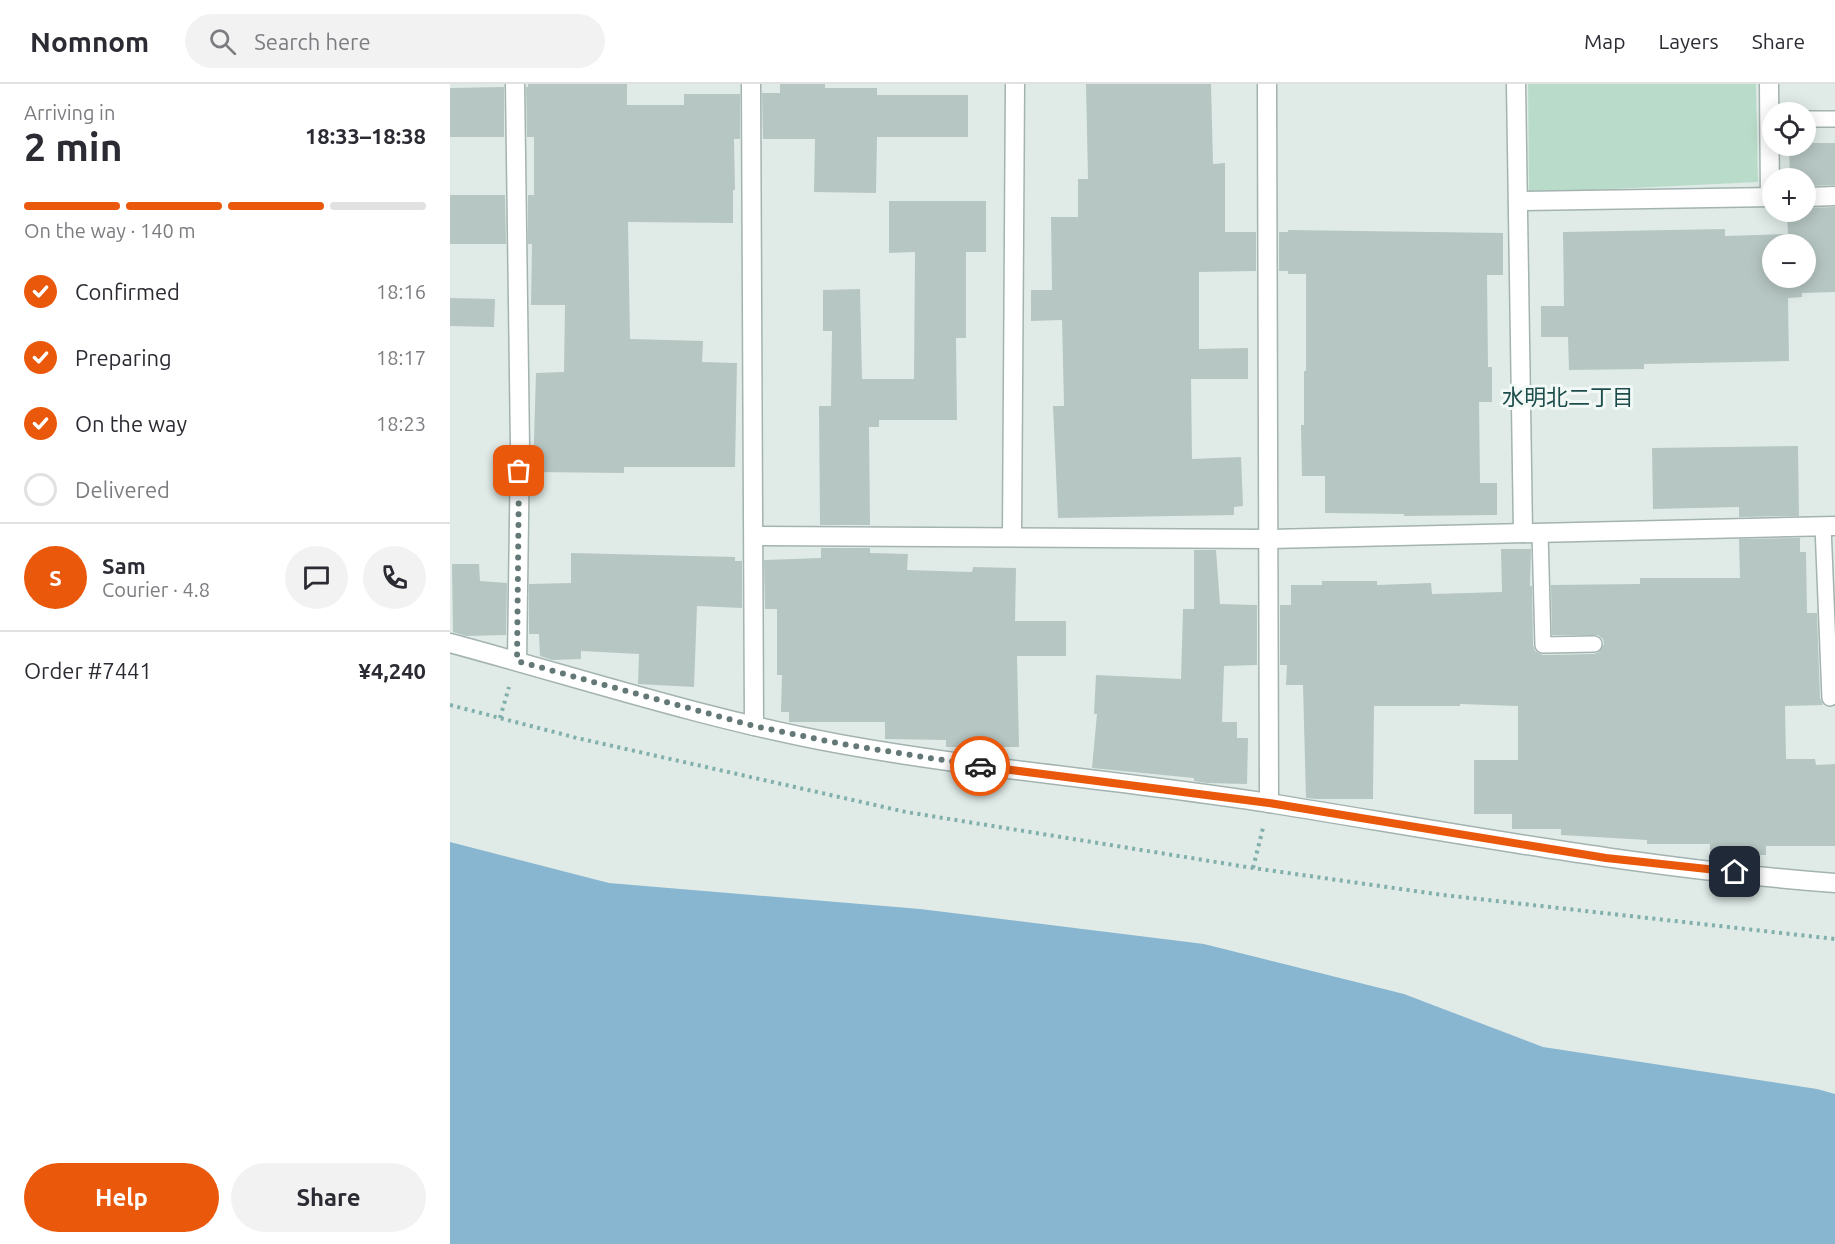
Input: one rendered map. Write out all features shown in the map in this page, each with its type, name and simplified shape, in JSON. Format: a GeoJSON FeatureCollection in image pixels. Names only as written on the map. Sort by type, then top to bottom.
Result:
{"type":"FeatureCollection","features":[{"type":"Feature","properties":{"kind":"street"},"geometry":{"type":"LineString","coordinates":[[514,84],[520,447],[517,661]]}},
{"type":"Feature","properties":{"kind":"street"},"geometry":{"type":"LineString","coordinates":[[751,84],[754,726]]}},
{"type":"Feature","properties":{"kind":"street"},"geometry":{"type":"LineString","coordinates":[[1012,537],[1015,84]]}},
{"type":"Feature","properties":{"kind":"street"},"geometry":{"type":"LineString","coordinates":[[1267,84],[1269,803]]}},
{"type":"Feature","properties":{"kind":"street"},"geometry":{"type":"LineString","coordinates":[[1516,84],[1518,201],[1532,533]]}},
{"type":"Feature","properties":{"kind":"street"},"geometry":{"type":"LineString","coordinates":[[1769,84],[1770,102]]}},
{"type":"Feature","properties":{"kind":"street"},"geometry":{"type":"LineString","coordinates":[[1816,197],[1835,196]]}},
{"type":"Feature","properties":{"kind":"street"},"geometry":{"type":"LineString","coordinates":[[1518,201],[1762,197]]}},
{"type":"Feature","properties":{"kind":"street"},"geometry":{"type":"LineString","coordinates":[[754,536],[1269,539],[1829,526]]}},
{"type":"Feature","properties":{"kind":"street"},"geometry":{"type":"LineString","coordinates":[[450,643],[754,726],[842,744],[1001,769],[1269,803],[1606,858],[1835,883]]}},
{"type":"Feature","properties":{"kind":"lane"},"geometry":{"type":"LineString","coordinates":[[1816,119],[1835,119]]}},
{"type":"Feature","properties":{"kind":"lane"},"geometry":{"type":"LineString","coordinates":[[1829,526],[1830,698]]}},
{"type":"Feature","properties":{"kind":"lane"},"geometry":{"type":"LineString","coordinates":[[1532,533],[1543,645],[1594,644]]}},
{"type":"Feature","properties":{"kind":"path"},"geometry":{"type":"LineString","coordinates":[[450,705],[577,738],[906,812],[1253,868],[1443,895],[1835,939]]}},
{"type":"Feature","properties":{"kind":"path"},"geometry":{"type":"LineString","coordinates":[[1253,868],[1269,803]]}},
{"type":"Feature","properties":{"kind":"green space"},"geometry":{"type":"Polygon","coordinates":[[[1528,84],[1756,84],[1758,182],[1529,193],[1528,84]]]}},
{"type":"Feature","properties":{"kind":"water"},"geometry":{"type":"Polygon","coordinates":[[[450,842],[609,883],[920,909],[1204,944],[1404,994],[1543,1047],[1817,1089],[1835,1094],[1835,1244],[450,1244],[450,842]]]}},
{"type":"Feature","properties":{"kind":"building"},"geometry":{"type":"Polygon","coordinates":[[[528,84],[627,84],[627,105],[684,105],[684,94],[740,94],[740,139],[734,139],[733,223],[628,222],[630,339],[703,341],[702,362],[737,363],[735,467],[624,467],[624,473],[533,472],[536,373],[564,372],[565,305],[531,305],[532,244],[528,244],[528,195],[534,195],[534,137],[527,137],[526,87],[528,84]]]}},
{"type":"Feature","properties":{"kind":"building"},"geometry":{"type":"Polygon","coordinates":[[[780,84],[825,84],[825,88],[877,88],[877,95],[968,95],[968,137],[877,137],[876,193],[814,192],[815,139],[763,139],[762,93],[780,93],[780,84]]]}},
{"type":"Feature","properties":{"kind":"building"},"geometry":{"type":"Polygon","coordinates":[[[1086,84],[1211,84],[1213,164],[1225,163],[1225,232],[1256,232],[1256,271],[1199,272],[1199,349],[1248,348],[1248,379],[1191,379],[1192,459],[1241,457],[1243,506],[1234,507],[1234,515],[1058,518],[1053,406],[1064,406],[1062,320],[1031,321],[1031,290],[1052,290],[1051,217],[1078,217],[1078,179],[1088,179],[1086,84]]]}},
{"type":"Feature","properties":{"kind":"building"},"geometry":{"type":"Polygon","coordinates":[[[504,87],[504,137],[450,137],[450,88],[504,87]]]}},
{"type":"Feature","properties":{"kind":"building"},"geometry":{"type":"Polygon","coordinates":[[[1816,143],[1835,143],[1835,185],[1816,186],[1816,168],[1790,168],[1789,156],[1816,156],[1816,143]]]}},
{"type":"Feature","properties":{"kind":"building"},"geometry":{"type":"Polygon","coordinates":[[[450,195],[505,195],[506,244],[450,244],[450,195]]]}},
{"type":"Feature","properties":{"kind":"building"},"geometry":{"type":"Polygon","coordinates":[[[889,201],[986,201],[986,252],[966,252],[966,338],[956,338],[957,420],[879,420],[879,427],[869,427],[870,525],[820,525],[819,406],[831,406],[832,331],[823,331],[823,290],[860,289],[862,379],[914,379],[915,252],[889,253],[889,201]]]}},
{"type":"Feature","properties":{"kind":"building"},"geometry":{"type":"Polygon","coordinates":[[[1835,207],[1835,292],[1802,293],[1802,297],[1788,298],[1789,361],[1644,364],[1644,369],[1569,370],[1568,337],[1541,337],[1541,306],[1564,306],[1563,232],[1725,229],[1725,236],[1762,235],[1762,288],[1816,288],[1816,234],[1788,234],[1787,222],[1816,222],[1816,208],[1835,207]]]}},
{"type":"Feature","properties":{"kind":"building"},"geometry":{"type":"Polygon","coordinates":[[[1288,230],[1503,233],[1503,275],[1487,275],[1488,367],[1492,367],[1492,402],[1479,402],[1480,483],[1497,483],[1497,515],[1404,516],[1404,514],[1325,513],[1325,476],[1302,476],[1301,425],[1304,425],[1304,371],[1306,371],[1306,274],[1288,274],[1288,271],[1279,271],[1279,232],[1288,232],[1288,230]]]}},
{"type":"Feature","properties":{"kind":"building"},"geometry":{"type":"Polygon","coordinates":[[[450,298],[495,299],[494,327],[450,326],[450,298]]]}},
{"type":"Feature","properties":{"kind":"building"},"geometry":{"type":"Polygon","coordinates":[[[1798,446],[1799,516],[1739,517],[1739,507],[1653,509],[1652,448],[1798,446]]]}},
{"type":"Feature","properties":{"kind":"building"},"geometry":{"type":"Polygon","coordinates":[[[1800,538],[1800,552],[1806,552],[1807,613],[1817,613],[1820,698],[1823,705],[1785,706],[1786,759],[1815,759],[1816,765],[1835,764],[1835,846],[1766,846],[1766,855],[1710,854],[1710,844],[1647,844],[1647,840],[1561,835],[1561,829],[1512,829],[1512,814],[1474,814],[1474,760],[1518,760],[1518,706],[1460,704],[1460,706],[1374,706],[1373,799],[1306,798],[1303,685],[1286,685],[1287,665],[1280,665],[1280,605],[1291,605],[1291,585],[1322,585],[1322,581],[1377,581],[1377,585],[1431,583],[1432,594],[1502,592],[1501,549],[1531,549],[1530,586],[1532,586],[1535,651],[1543,655],[1594,654],[1599,652],[1604,644],[1603,639],[1598,635],[1552,635],[1551,585],[1640,584],[1640,578],[1740,578],[1739,539],[1800,538]]]}},
{"type":"Feature","properties":{"kind":"building"},"geometry":{"type":"Polygon","coordinates":[[[821,548],[870,548],[870,553],[908,554],[907,570],[972,572],[973,567],[1016,568],[1015,621],[1066,621],[1066,656],[1017,656],[1019,747],[946,747],[946,740],[885,739],[885,722],[789,722],[789,712],[781,712],[782,675],[777,675],[777,609],[765,609],[764,560],[821,558],[821,548]]]}},
{"type":"Feature","properties":{"kind":"building"},"geometry":{"type":"Polygon","coordinates":[[[1194,550],[1216,550],[1220,604],[1257,605],[1257,665],[1224,666],[1222,722],[1237,722],[1237,738],[1248,738],[1247,784],[1207,783],[1194,781],[1194,778],[1092,768],[1097,714],[1094,714],[1096,675],[1181,679],[1183,609],[1194,609],[1194,550]]]}},
{"type":"Feature","properties":{"kind":"building"},"geometry":{"type":"Polygon","coordinates":[[[571,553],[735,557],[735,561],[742,561],[742,608],[697,606],[694,687],[638,684],[639,654],[581,651],[581,659],[552,660],[540,656],[539,634],[529,634],[529,584],[571,583],[571,553]]]}},
{"type":"Feature","properties":{"kind":"building"},"geometry":{"type":"Polygon","coordinates":[[[452,564],[479,564],[480,581],[507,583],[506,635],[466,636],[453,632],[452,564]]]}},
{"type":"Feature","properties":{"kind":"way so far"},"geometry":{"type":"LineString","coordinates":[[519,471],[517,661],[754,726],[842,744],[980,766]]}},
{"type":"Feature","properties":{"kind":"district","name":"水明北二丁目"},"geometry":{"type":"Point","coordinates":[1568,397]}},
{"type":"Feature","properties":{"kind":"route"},"geometry":{"type":"LineString","coordinates":[[980,766],[1269,803],[1606,858],[1735,872]]}}]}
